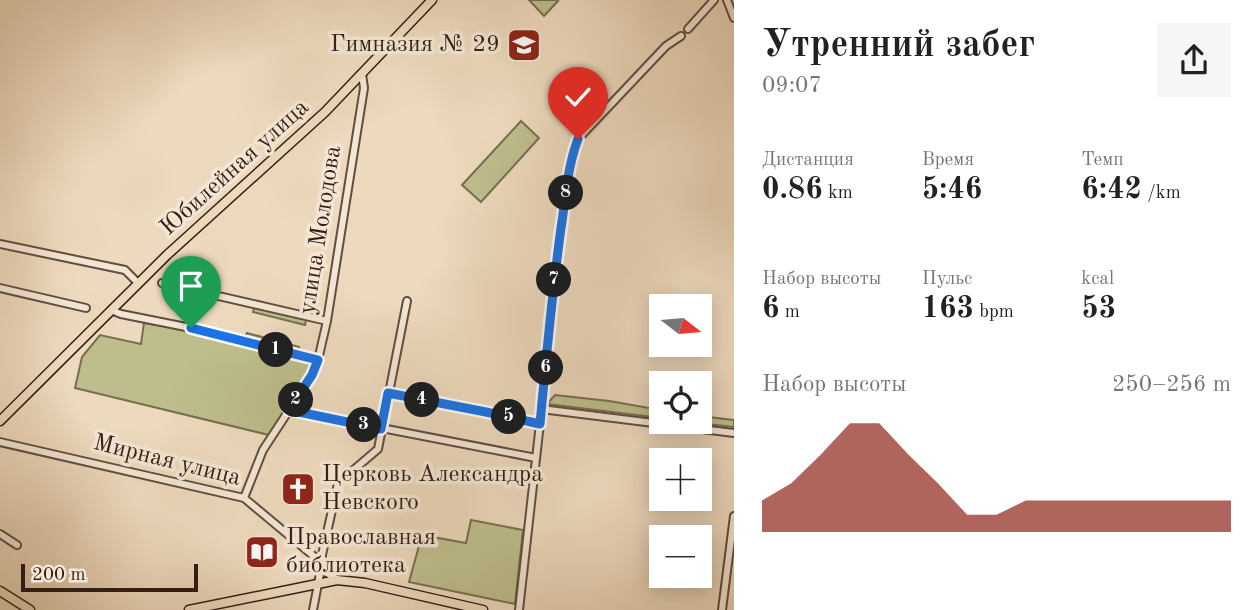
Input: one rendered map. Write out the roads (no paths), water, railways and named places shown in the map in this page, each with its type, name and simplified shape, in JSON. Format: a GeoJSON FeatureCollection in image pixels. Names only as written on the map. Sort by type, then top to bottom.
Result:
{"type":"FeatureCollection","features":[{"type":"Feature","properties":{"kind":"main road","name":"Юбилейная улица"},"geometry":{"type":"LineString","coordinates":[[0,421],[138,283],[325,112],[432,0]]}},
{"type":"Feature","properties":{"kind":"main road"},"geometry":{"type":"LineString","coordinates":[[189,610],[231,606],[337,580],[365,583],[484,610]]}},
{"type":"Feature","properties":{"kind":"main road"},"geometry":{"type":"LineString","coordinates":[[0,591],[30,610]]}},
{"type":"Feature","properties":{"kind":"street"},"geometry":{"type":"LineString","coordinates":[[688,30],[714,0]]}},
{"type":"Feature","properties":{"kind":"street"},"geometry":{"type":"LineString","coordinates":[[727,0],[734,18]]}},
{"type":"Feature","properties":{"kind":"street"},"geometry":{"type":"LineString","coordinates":[[519,610],[570,161],[578,139],[666,46],[681,36]]}},
{"type":"Feature","properties":{"kind":"street","name":"улица Молодова"},"geometry":{"type":"LineString","coordinates":[[244,498],[263,450],[312,375],[318,360],[327,321],[364,88],[362,74]]}},
{"type":"Feature","properties":{"kind":"street"},"geometry":{"type":"LineString","coordinates":[[0,244],[125,270],[138,283]]}},
{"type":"Feature","properties":{"kind":"street"},"geometry":{"type":"LineString","coordinates":[[162,283],[327,321]]}},
{"type":"Feature","properties":{"kind":"street"},"geometry":{"type":"LineString","coordinates":[[0,288],[86,308]]}},
{"type":"Feature","properties":{"kind":"street"},"geometry":{"type":"LineString","coordinates":[[313,610],[322,555],[340,479],[378,449],[407,301]]}},
{"type":"Feature","properties":{"kind":"street"},"geometry":{"type":"LineString","coordinates":[[111,310],[318,360]]}},
{"type":"Feature","properties":{"kind":"street"},"geometry":{"type":"LineString","coordinates":[[388,393],[540,424]]}},
{"type":"Feature","properties":{"kind":"street"},"geometry":{"type":"LineString","coordinates":[[541,408],[734,433]]}},
{"type":"Feature","properties":{"kind":"street"},"geometry":{"type":"LineString","coordinates":[[289,410],[536,458]]}},
{"type":"Feature","properties":{"kind":"street","name":"Мирная улица"},"geometry":{"type":"LineString","coordinates":[[0,442],[244,498],[322,563],[326,572],[337,580]]}},
{"type":"Feature","properties":{"kind":"street"},"geometry":{"type":"LineString","coordinates":[[722,610],[734,516]]}},
{"type":"Feature","properties":{"kind":"street"},"geometry":{"type":"LineString","coordinates":[[0,534],[17,545]]}},
{"type":"Feature","properties":{"kind":"place","name":"Гимназия № 29"},"geometry":{"type":"Point","coordinates":[524,45]}},
{"type":"Feature","properties":{"kind":"place","name":"Церковь Александра Невского"},"geometry":{"type":"Point","coordinates":[298,489]}},
{"type":"Feature","properties":{"kind":"place","name":"Православная библиотека"},"geometry":{"type":"Point","coordinates":[262,552]}}]}
